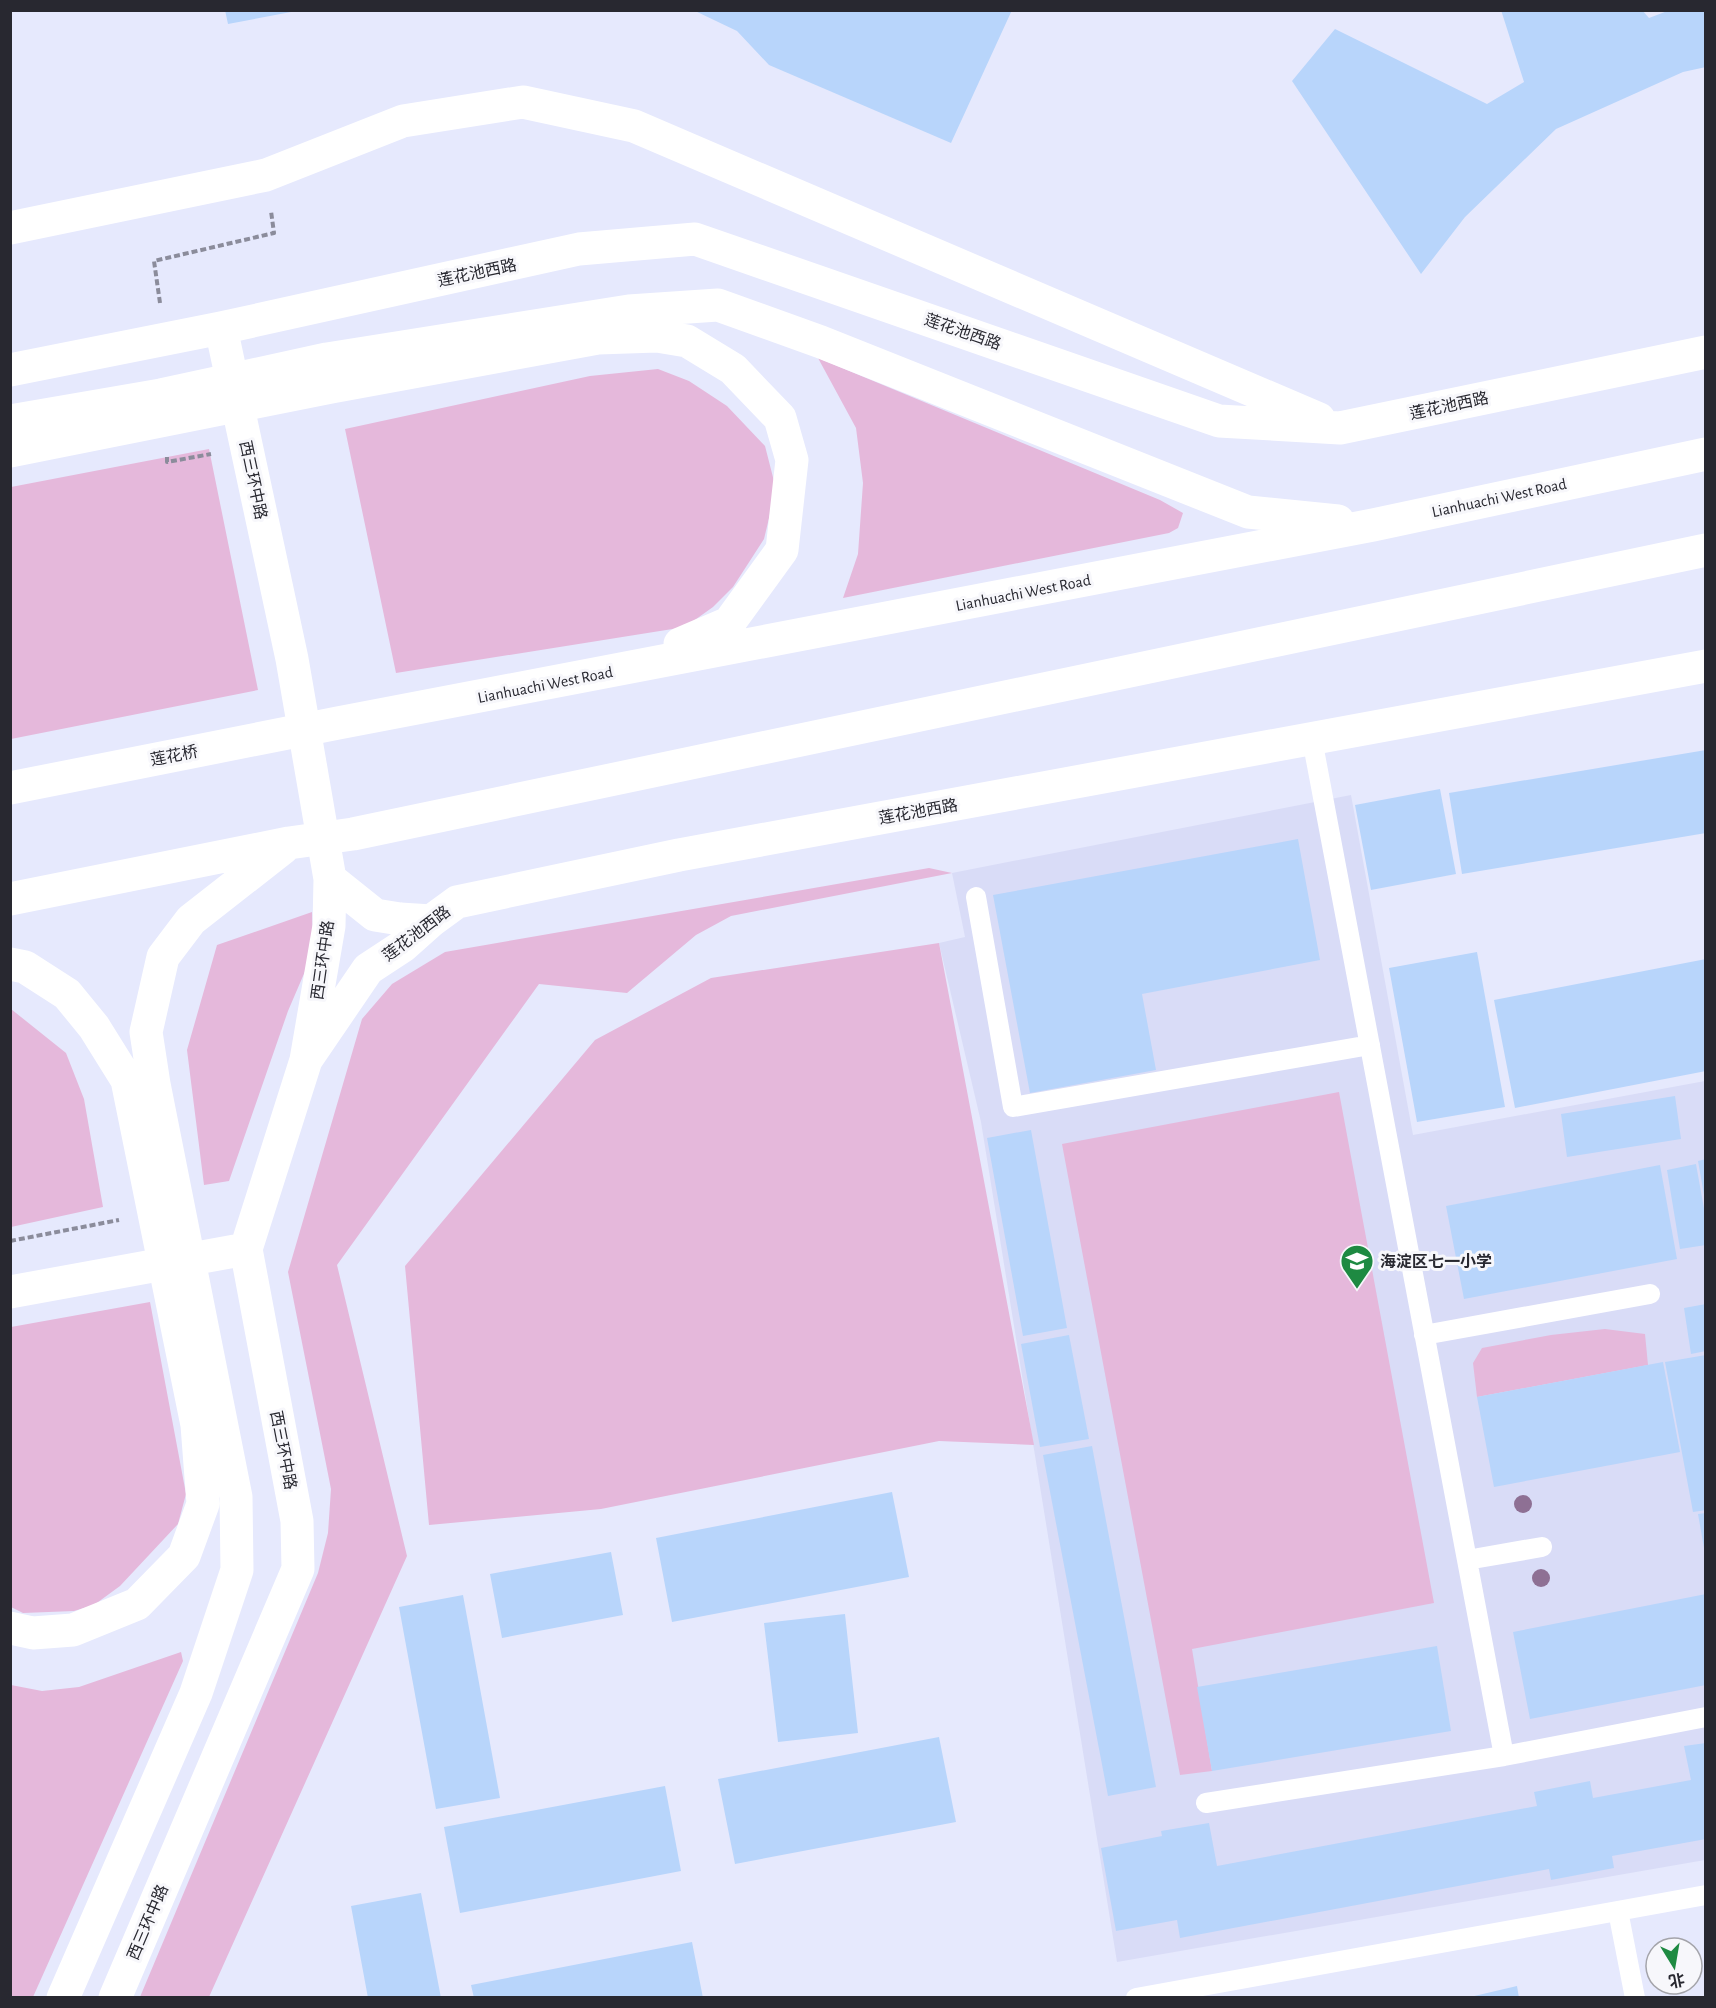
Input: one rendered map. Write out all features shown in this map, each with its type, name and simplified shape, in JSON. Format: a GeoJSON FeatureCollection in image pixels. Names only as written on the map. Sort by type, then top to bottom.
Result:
{"type":"FeatureCollection","features":[{"type":"Feature","properties":{"kind":"main road"},"geometry":{"type":"LineString","coordinates":[[10,228],[266,175],[403,121],[523,102],[634,126],[1340,428]]}},
{"type":"Feature","properties":{"kind":"main road","name":"莲花池西路"},"geometry":{"type":"LineString","coordinates":[[221,328],[579,249],[695,239],[1220,421],[1340,428],[1706,352]]}},
{"type":"Feature","properties":{"kind":"main road"},"geometry":{"type":"LineString","coordinates":[[10,451],[161,408],[629,311],[718,305],[821,342],[1248,512],[1373,525]]}},
{"type":"Feature","properties":{"kind":"main road"},"geometry":{"type":"LineString","coordinates":[[10,370],[221,328]]}},
{"type":"Feature","properties":{"kind":"main road","name":"西三环中路"},"geometry":{"type":"LineString","coordinates":[[115,1998],[298,1569],[297,1521],[246,1249],[306,1060],[328,926],[330,879],[292,659],[221,328]]}},
{"type":"Feature","properties":{"kind":"main road"},"geometry":{"type":"LineString","coordinates":[[329,373],[598,338],[657,336],[687,340],[734,369],[780,418],[792,460],[782,550],[729,623],[621,670]]}},
{"type":"Feature","properties":{"kind":"main road"},"geometry":{"type":"LineString","coordinates":[[10,421],[161,408]]}},
{"type":"Feature","properties":{"kind":"main road"},"geometry":{"type":"LineString","coordinates":[[1644,465],[1706,439]]}},
{"type":"Feature","properties":{"kind":"main road","name":"Lianhuachi West Road"},"geometry":{"type":"LineString","coordinates":[[338,723],[1373,525],[1644,465],[1706,454]]}},
{"type":"Feature","properties":{"kind":"main road"},"geometry":{"type":"LineString","coordinates":[[10,899],[289,843],[353,834],[1706,550]]}},
{"type":"Feature","properties":{"kind":"main road","name":"莲花池西路"},"geometry":{"type":"LineString","coordinates":[[306,1060],[368,969],[403,945],[457,902],[668,858],[1706,666]]}},
{"type":"Feature","properties":{"kind":"main road","name":"莲花桥"},"geometry":{"type":"LineString","coordinates":[[10,788],[338,723]]}},
{"type":"Feature","properties":{"kind":"main road"},"geometry":{"type":"LineString","coordinates":[[10,1628],[33,1634],[73,1630],[137,1604],[184,1556],[203,1504],[186,1306],[146,1032],[162,957],[191,920],[289,843]]}},
{"type":"Feature","properties":{"kind":"main road"},"geometry":{"type":"LineString","coordinates":[[330,879],[375,915],[431,921]]}},
{"type":"Feature","properties":{"kind":"main road"},"geometry":{"type":"LineString","coordinates":[[10,964],[25,968],[67,994],[94,1027],[127,1080],[236,1497],[237,1570],[196,1692],[63,1998]]}},
{"type":"Feature","properties":{"kind":"main road"},"geometry":{"type":"LineString","coordinates":[[10,1292],[246,1249]]}},
{"type":"Feature","properties":{"kind":"lane"},"geometry":{"type":"LineString","coordinates":[[1312,739],[1504,1756]]}},
{"type":"Feature","properties":{"kind":"lane"},"geometry":{"type":"LineString","coordinates":[[976,897],[1013,1107],[1370,1045]]}},
{"type":"Feature","properties":{"kind":"lane"},"geometry":{"type":"LineString","coordinates":[[1424,1335],[1650,1294]]}},
{"type":"Feature","properties":{"kind":"lane"},"geometry":{"type":"LineString","coordinates":[[1467,1560],[1542,1547]]}},
{"type":"Feature","properties":{"kind":"lane"},"geometry":{"type":"LineString","coordinates":[[1206,1803],[1504,1756],[1706,1717]]}},
{"type":"Feature","properties":{"kind":"lane"},"geometry":{"type":"LineString","coordinates":[[1136,1998],[1706,1895]]}},
{"type":"Feature","properties":{"kind":"lane"},"geometry":{"type":"LineString","coordinates":[[1618,1911],[1635,1998]]}},
{"type":"Feature","properties":{"kind":"path"},"geometry":{"type":"LineString","coordinates":[[165,339],[154,261],[274,233],[266,175]]}},
{"type":"Feature","properties":{"kind":"path"},"geometry":{"type":"LineString","coordinates":[[168,462],[218,452]]}},
{"type":"Feature","properties":{"kind":"shaded area"},"geometry":{"type":"Polygon","coordinates":[[[818,358],[1160,500],[1183,513],[1178,528],[1169,533],[843,598],[858,554],[863,483],[856,428],[818,358]]]}},
{"type":"Feature","properties":{"kind":"shaded area"},"geometry":{"type":"Polygon","coordinates":[[[658,369],[689,381],[727,406],[765,446],[776,489],[764,539],[733,587],[713,607],[685,627],[396,673],[345,429],[590,376],[658,369]]]}},
{"type":"Feature","properties":{"kind":"shaded area"},"geometry":{"type":"Polygon","coordinates":[[[209,449],[258,690],[11,739],[11,487],[209,449]]]}},
{"type":"Feature","properties":{"kind":"shaded area","name":"海淀区七一小学"},"geometry":{"type":"Polygon","coordinates":[[[1351,795],[1413,1135],[1705,1081],[1705,1860],[1117,1962],[981,1122],[939,943],[965,937],[952,873],[1351,795]]]}},
{"type":"Feature","properties":{"kind":"shaded area"},"geometry":{"type":"Polygon","coordinates":[[[929,868],[952,873],[731,916],[696,935],[627,993],[539,984],[337,1265],[407,1556],[209,1997],[140,1997],[318,1573],[328,1533],[331,1489],[288,1272],[362,1019],[392,984],[445,952],[929,868]]]}},
{"type":"Feature","properties":{"kind":"shaded area"},"geometry":{"type":"Polygon","coordinates":[[[312,912],[313,942],[306,969],[288,1011],[229,1181],[204,1185],[187,1050],[217,945],[312,912]]]}},
{"type":"Feature","properties":{"kind":"shaded area"},"geometry":{"type":"Polygon","coordinates":[[[939,943],[1034,1445],[939,1441],[601,1509],[429,1525],[405,1266],[595,1040],[711,978],[939,943]]]}},
{"type":"Feature","properties":{"kind":"shaded area"},"geometry":{"type":"Polygon","coordinates":[[[11,1009],[66,1053],[84,1099],[103,1207],[11,1227],[11,1009]]]}},
{"type":"Feature","properties":{"kind":"shaded area"},"geometry":{"type":"Polygon","coordinates":[[[1339,1092],[1434,1603],[1192,1649],[1212,1771],[1180,1775],[1062,1144],[1339,1092]]]}},
{"type":"Feature","properties":{"kind":"shaded area"},"geometry":{"type":"Polygon","coordinates":[[[150,1302],[186,1494],[178,1524],[120,1586],[94,1605],[74,1611],[23,1613],[11,1607],[11,1327],[150,1302]]]}},
{"type":"Feature","properties":{"kind":"shaded area"},"geometry":{"type":"Polygon","coordinates":[[[1605,1329],[1645,1334],[1648,1365],[1477,1397],[1473,1363],[1482,1348],[1551,1335],[1605,1329]]]}},
{"type":"Feature","properties":{"kind":"shaded area"},"geometry":{"type":"Polygon","coordinates":[[[181,1652],[183,1661],[33,1997],[11,1997],[11,1685],[42,1691],[79,1687],[181,1652]]]}},
{"type":"Feature","properties":{"kind":"building"},"geometry":{"type":"Polygon","coordinates":[[[225,10],[291,10],[291,12],[228,24],[225,10]]]}},
{"type":"Feature","properties":{"kind":"building"},"geometry":{"type":"Polygon","coordinates":[[[693,10],[1012,10],[951,143],[769,65],[737,31],[693,10]]]}},
{"type":"Feature","properties":{"kind":"building"},"geometry":{"type":"Polygon","coordinates":[[[1501,10],[1642,10],[1649,18],[1670,10],[1706,10],[1706,67],[1683,72],[1556,129],[1465,217],[1421,274],[1292,81],[1335,29],[1487,104],[1524,82],[1501,10]]]}},
{"type":"Feature","properties":{"kind":"building"},"geometry":{"type":"Polygon","coordinates":[[[1706,750],[1706,833],[1462,874],[1449,793],[1706,750]]]}},
{"type":"Feature","properties":{"kind":"building"},"geometry":{"type":"Polygon","coordinates":[[[1440,789],[1456,874],[1371,890],[1355,805],[1440,789]]]}},
{"type":"Feature","properties":{"kind":"building"},"geometry":{"type":"Polygon","coordinates":[[[1298,839],[1320,960],[1142,994],[1156,1070],[1030,1093],[993,895],[1298,839]]]}},
{"type":"Feature","properties":{"kind":"building"},"geometry":{"type":"Polygon","coordinates":[[[1477,952],[1505,1107],[1417,1122],[1389,968],[1477,952]]]}},
{"type":"Feature","properties":{"kind":"building"},"geometry":{"type":"Polygon","coordinates":[[[1706,959],[1706,1071],[1515,1108],[1494,1000],[1706,959]]]}},
{"type":"Feature","properties":{"kind":"building"},"geometry":{"type":"Polygon","coordinates":[[[1675,1096],[1681,1139],[1567,1157],[1561,1114],[1675,1096]]]}},
{"type":"Feature","properties":{"kind":"building"},"geometry":{"type":"Polygon","coordinates":[[[1031,1130],[1067,1328],[1023,1336],[987,1138],[1031,1130]]]}},
{"type":"Feature","properties":{"kind":"building"},"geometry":{"type":"Polygon","coordinates":[[[1706,1159],[1706,1195],[1704,1195],[1698,1161],[1706,1159]]]}},
{"type":"Feature","properties":{"kind":"building"},"geometry":{"type":"Polygon","coordinates":[[[1696,1164],[1706,1220],[1706,1245],[1680,1249],[1667,1170],[1696,1164]]]}},
{"type":"Feature","properties":{"kind":"building"},"geometry":{"type":"Polygon","coordinates":[[[1660,1165],[1677,1259],[1464,1299],[1446,1206],[1660,1165]]]}},
{"type":"Feature","properties":{"kind":"building"},"geometry":{"type":"Polygon","coordinates":[[[1706,1304],[1706,1351],[1691,1354],[1684,1308],[1706,1304]]]}},
{"type":"Feature","properties":{"kind":"building"},"geometry":{"type":"Polygon","coordinates":[[[1069,1335],[1089,1439],[1040,1447],[1021,1344],[1069,1335]]]}},
{"type":"Feature","properties":{"kind":"building"},"geometry":{"type":"Polygon","coordinates":[[[1706,1355],[1706,1510],[1693,1512],[1665,1362],[1706,1355]]]}},
{"type":"Feature","properties":{"kind":"building"},"geometry":{"type":"Polygon","coordinates":[[[1663,1362],[1680,1452],[1494,1487],[1477,1397],[1663,1362]]]}},
{"type":"Feature","properties":{"kind":"building"},"geometry":{"type":"Polygon","coordinates":[[[1092,1446],[1156,1787],[1108,1796],[1043,1455],[1092,1446]]]}},
{"type":"Feature","properties":{"kind":"building"},"geometry":{"type":"Polygon","coordinates":[[[892,1492],[909,1577],[672,1622],[656,1538],[892,1492]]]}},
{"type":"Feature","properties":{"kind":"building"},"geometry":{"type":"Polygon","coordinates":[[[1706,1513],[1706,1548],[1704,1548],[1698,1514],[1706,1513]]]}},
{"type":"Feature","properties":{"kind":"building"},"geometry":{"type":"Polygon","coordinates":[[[611,1552],[623,1615],[502,1638],[490,1574],[611,1552]]]}},
{"type":"Feature","properties":{"kind":"building"},"geometry":{"type":"Polygon","coordinates":[[[1706,1594],[1706,1685],[1530,1719],[1513,1632],[1706,1594]]]}},
{"type":"Feature","properties":{"kind":"building"},"geometry":{"type":"Polygon","coordinates":[[[463,1595],[500,1798],[436,1809],[399,1607],[463,1595]]]}},
{"type":"Feature","properties":{"kind":"building"},"geometry":{"type":"Polygon","coordinates":[[[845,1614],[858,1733],[778,1742],[764,1623],[845,1614]]]}},
{"type":"Feature","properties":{"kind":"building"},"geometry":{"type":"Polygon","coordinates":[[[1437,1646],[1451,1731],[1212,1771],[1197,1687],[1437,1646]]]}},
{"type":"Feature","properties":{"kind":"building"},"geometry":{"type":"Polygon","coordinates":[[[939,1737],[956,1822],[735,1864],[718,1779],[939,1737]]]}},
{"type":"Feature","properties":{"kind":"building"},"geometry":{"type":"Polygon","coordinates":[[[1706,1743],[1706,1839],[1612,1856],[1614,1868],[1551,1880],[1549,1869],[1180,1938],[1177,1920],[1116,1931],[1101,1848],[1162,1836],[1161,1831],[1209,1823],[1217,1866],[1537,1806],[1534,1792],[1590,1781],[1593,1798],[1691,1780],[1684,1746],[1706,1743]]]}},
{"type":"Feature","properties":{"kind":"building"},"geometry":{"type":"Polygon","coordinates":[[[665,1786],[681,1871],[460,1913],[444,1827],[665,1786]]]}},
{"type":"Feature","properties":{"kind":"building"},"geometry":{"type":"Polygon","coordinates":[[[421,1893],[441,1998],[368,1998],[351,1906],[421,1893]]]}},
{"type":"Feature","properties":{"kind":"building"},"geometry":{"type":"Polygon","coordinates":[[[692,1942],[703,1998],[474,1998],[471,1985],[692,1942]]]}},
{"type":"Feature","properties":{"kind":"building"},"geometry":{"type":"Polygon","coordinates":[[[1517,1986],[1519,1998],[1470,1998],[1470,1997],[1517,1986]]]}},
{"type":"Feature","properties":{"kind":"place","name":"海淀区七一小学"},"geometry":{"type":"Point","coordinates":[1357,1290]}}]}
